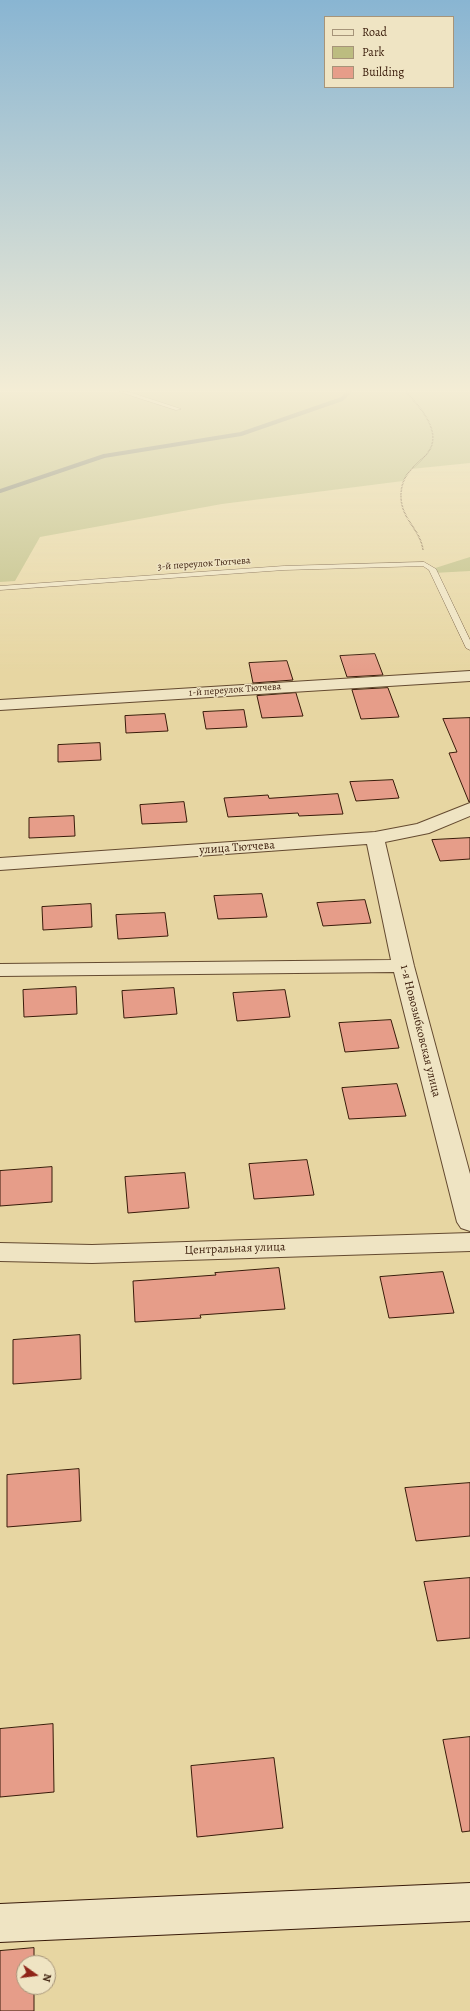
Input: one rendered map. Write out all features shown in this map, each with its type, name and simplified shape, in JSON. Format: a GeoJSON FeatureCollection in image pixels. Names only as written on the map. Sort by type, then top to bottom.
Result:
{"type":"FeatureCollection","features":[{"type":"Feature","properties":{"kind":"street","name":"1-й переулок Тютчева"},"geometry":{"type":"LineString","coordinates":[[0,705],[470,676]]}},
{"type":"Feature","properties":{"kind":"street","name":"улица Тютчева"},"geometry":{"type":"LineString","coordinates":[[0,864],[374,838],[422,829],[470,809]]}},
{"type":"Feature","properties":{"kind":"street","name":"1-я Новозыбковская улица"},"geometry":{"type":"LineString","coordinates":[[374,838],[403,966],[470,1222]]}},
{"type":"Feature","properties":{"kind":"street"},"geometry":{"type":"LineString","coordinates":[[0,970],[403,966]]}},
{"type":"Feature","properties":{"kind":"street","name":"Центральная улица"},"geometry":{"type":"LineString","coordinates":[[0,1252],[92,1254],[470,1242]]}},
{"type":"Feature","properties":{"kind":"street"},"geometry":{"type":"LineString","coordinates":[[0,1923],[470,1902]]}},
{"type":"Feature","properties":{"kind":"lane","name":"3-й переулок Тютчева"},"geometry":{"type":"LineString","coordinates":[[0,588],[284,568],[424,564],[432,569],[470,648]]}},
{"type":"Feature","properties":{"kind":"path"},"geometry":{"type":"LineString","coordinates":[[402,486],[400,503],[403,514],[423,542],[422,551],[409,564]]}},
{"type":"Feature","properties":{"kind":"green space"},"geometry":{"type":"Polygon","coordinates":[[[0,486],[365,486],[222,504],[40,537],[15,581],[0,582],[0,486]]]}},
{"type":"Feature","properties":{"kind":"green space"},"geometry":{"type":"Polygon","coordinates":[[[470,557],[470,571],[434,573],[432,569],[470,557]]]}},
{"type":"Feature","properties":{"kind":"building"},"geometry":{"type":"Polygon","coordinates":[[[375,654],[383,675],[347,677],[340,656],[375,654]]]}},
{"type":"Feature","properties":{"kind":"building"},"geometry":{"type":"Polygon","coordinates":[[[287,661],[293,680],[253,683],[249,663],[287,661]]]}},
{"type":"Feature","properties":{"kind":"building"},"geometry":{"type":"Polygon","coordinates":[[[388,688],[399,717],[361,719],[352,690],[388,688]]]}},
{"type":"Feature","properties":{"kind":"building"},"geometry":{"type":"Polygon","coordinates":[[[296,693],[303,716],[262,718],[257,696],[296,693]]]}},
{"type":"Feature","properties":{"kind":"building"},"geometry":{"type":"Polygon","coordinates":[[[244,710],[247,727],[206,729],[203,712],[244,710]]]}},
{"type":"Feature","properties":{"kind":"building"},"geometry":{"type":"Polygon","coordinates":[[[165,714],[168,731],[126,733],[125,716],[165,714]]]}},
{"type":"Feature","properties":{"kind":"building"},"geometry":{"type":"Polygon","coordinates":[[[470,718],[469,802],[449,753],[457,752],[443,719],[470,718]]]}},
{"type":"Feature","properties":{"kind":"building"},"geometry":{"type":"Polygon","coordinates":[[[100,743],[101,760],[58,762],[58,745],[100,743]]]}},
{"type":"Feature","properties":{"kind":"building"},"geometry":{"type":"Polygon","coordinates":[[[393,780],[399,798],[356,801],[350,782],[393,780]]]}},
{"type":"Feature","properties":{"kind":"building"},"geometry":{"type":"Polygon","coordinates":[[[338,794],[343,814],[299,816],[298,813],[228,817],[224,798],[268,795],[269,798],[338,794]]]}},
{"type":"Feature","properties":{"kind":"building"},"geometry":{"type":"Polygon","coordinates":[[[184,802],[187,822],[142,824],[140,805],[184,802]]]}},
{"type":"Feature","properties":{"kind":"building"},"geometry":{"type":"Polygon","coordinates":[[[74,816],[75,836],[29,838],[29,818],[74,816]]]}},
{"type":"Feature","properties":{"kind":"building"},"geometry":{"type":"Polygon","coordinates":[[[470,838],[470,859],[440,861],[432,840],[470,838]]]}},
{"type":"Feature","properties":{"kind":"building"},"geometry":{"type":"Polygon","coordinates":[[[262,894],[267,917],[218,919],[214,896],[262,894]]]}},
{"type":"Feature","properties":{"kind":"building"},"geometry":{"type":"Polygon","coordinates":[[[365,900],[371,923],[323,926],[317,903],[365,900]]]}},
{"type":"Feature","properties":{"kind":"building"},"geometry":{"type":"Polygon","coordinates":[[[91,904],[92,927],[43,930],[42,907],[91,904]]]}},
{"type":"Feature","properties":{"kind":"building"},"geometry":{"type":"Polygon","coordinates":[[[165,913],[168,936],[118,939],[116,915],[165,913]]]}},
{"type":"Feature","properties":{"kind":"building"},"geometry":{"type":"Polygon","coordinates":[[[76,987],[77,1014],[24,1017],[23,990],[76,987]]]}},
{"type":"Feature","properties":{"kind":"building"},"geometry":{"type":"Polygon","coordinates":[[[174,988],[177,1014],[124,1018],[122,991],[174,988]]]}},
{"type":"Feature","properties":{"kind":"building"},"geometry":{"type":"Polygon","coordinates":[[[285,990],[290,1017],[237,1021],[233,993],[285,990]]]}},
{"type":"Feature","properties":{"kind":"building"},"geometry":{"type":"Polygon","coordinates":[[[391,1020],[399,1048],[345,1052],[339,1023],[391,1020]]]}},
{"type":"Feature","properties":{"kind":"building"},"geometry":{"type":"Polygon","coordinates":[[[397,1084],[406,1116],[349,1119],[342,1088],[397,1084]]]}},
{"type":"Feature","properties":{"kind":"building"},"geometry":{"type":"Polygon","coordinates":[[[307,1160],[314,1195],[254,1199],[249,1164],[307,1160]]]}},
{"type":"Feature","properties":{"kind":"building"},"geometry":{"type":"Polygon","coordinates":[[[52,1167],[52,1202],[0,1206],[0,1171],[52,1167]]]}},
{"type":"Feature","properties":{"kind":"building"},"geometry":{"type":"Polygon","coordinates":[[[185,1173],[189,1208],[128,1213],[125,1177],[185,1173]]]}},
{"type":"Feature","properties":{"kind":"building"},"geometry":{"type":"Polygon","coordinates":[[[279,1268],[285,1309],[200,1315],[201,1318],[135,1322],[133,1281],[216,1275],[215,1273],[279,1268]]]}},
{"type":"Feature","properties":{"kind":"building"},"geometry":{"type":"Polygon","coordinates":[[[443,1272],[454,1313],[389,1318],[380,1277],[443,1272]]]}},
{"type":"Feature","properties":{"kind":"building"},"geometry":{"type":"Polygon","coordinates":[[[80,1335],[81,1379],[13,1384],[13,1340],[80,1335]]]}},
{"type":"Feature","properties":{"kind":"building"},"geometry":{"type":"Polygon","coordinates":[[[79,1469],[81,1521],[7,1527],[7,1475],[79,1469]]]}},
{"type":"Feature","properties":{"kind":"building"},"geometry":{"type":"Polygon","coordinates":[[[470,1483],[470,1536],[416,1541],[405,1488],[470,1483]]]}},
{"type":"Feature","properties":{"kind":"building"},"geometry":{"type":"Polygon","coordinates":[[[470,1578],[470,1638],[437,1641],[424,1582],[470,1578]]]}},
{"type":"Feature","properties":{"kind":"building"},"geometry":{"type":"Polygon","coordinates":[[[53,1724],[54,1792],[0,1797],[0,1729],[53,1724]]]}},
{"type":"Feature","properties":{"kind":"building"},"geometry":{"type":"Polygon","coordinates":[[[470,1737],[470,1831],[462,1832],[443,1740],[470,1737]]]}},
{"type":"Feature","properties":{"kind":"building"},"geometry":{"type":"Polygon","coordinates":[[[274,1758],[283,1828],[197,1837],[191,1766],[274,1758]]]}},
{"type":"Feature","properties":{"kind":"building"},"geometry":{"type":"Polygon","coordinates":[[[34,1948],[34,1955],[16,1955],[16,1995],[34,1995],[34,2011],[0,2011],[0,1951],[34,1948]]]}},
{"type":"Feature","properties":{"kind":"waterway"},"geometry":{"type":"LineString","coordinates":[[0,491],[15,486]]}}]}
